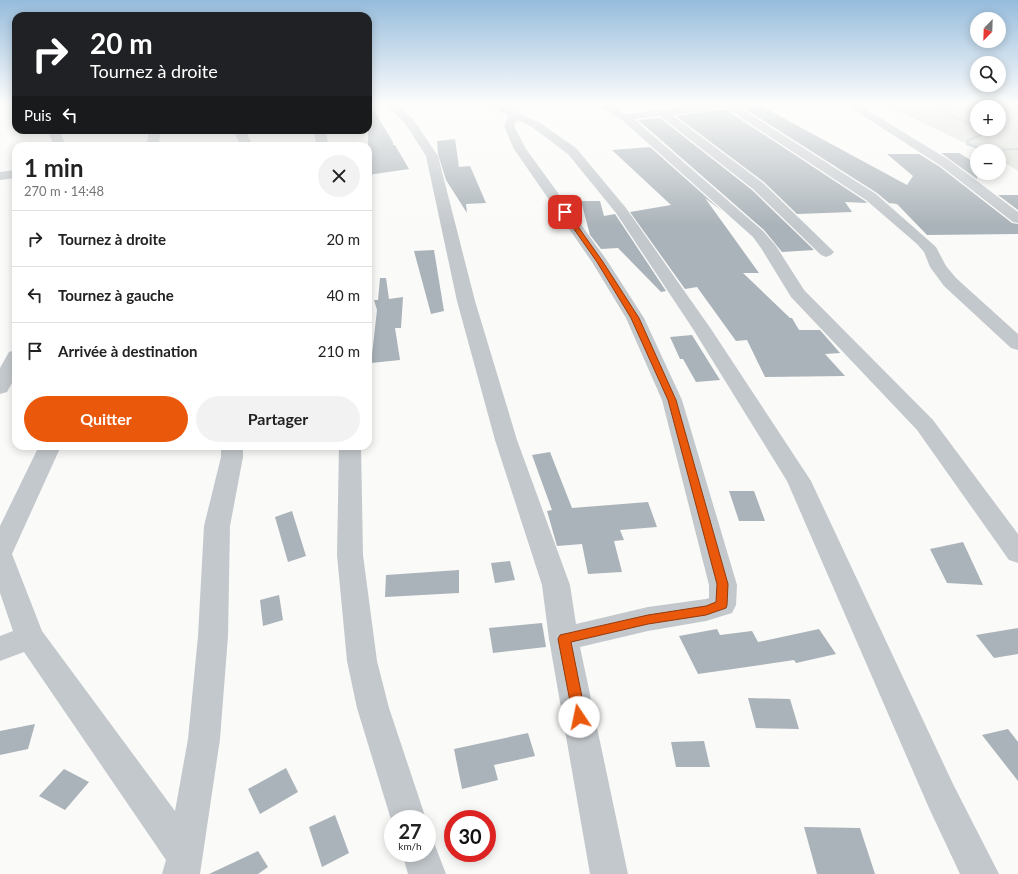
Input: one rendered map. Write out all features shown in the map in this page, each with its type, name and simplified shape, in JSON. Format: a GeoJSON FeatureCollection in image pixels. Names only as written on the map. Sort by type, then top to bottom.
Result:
{"type":"FeatureCollection","features":[{"type":"Feature","properties":{"kind":"street"},"geometry":{"type":"LineString","coordinates":[[425,145],[432,156],[466,301],[506,440],[556,585],[564,639],[609,874]]}},
{"type":"Feature","properties":{"kind":"street"},"geometry":{"type":"LineString","coordinates":[[518,145],[600,262],[635,318],[672,400],[723,584],[722,605],[706,610],[648,619],[564,639]]}},
{"type":"Feature","properties":{"kind":"street"},"geometry":{"type":"LineString","coordinates":[[563,145],[572,151],[621,211],[702,329],[799,481],[941,796],[980,874]]}},
{"type":"Feature","properties":{"kind":"street"},"geometry":{"type":"LineString","coordinates":[[657,145],[758,234],[768,246],[797,293],[925,425],[1018,553]]}},
{"type":"Feature","properties":{"kind":"street"},"geometry":{"type":"LineString","coordinates":[[704,145],[763,190],[826,252]]}},
{"type":"Feature","properties":{"kind":"street"},"geometry":{"type":"LineString","coordinates":[[789,145],[871,197],[922,241],[931,250],[938,267],[950,282],[1018,344]]}},
{"type":"Feature","properties":{"kind":"street"},"geometry":{"type":"LineString","coordinates":[[917,145],[945,162],[1018,219]]}},
{"type":"Feature","properties":{"kind":"street"},"geometry":{"type":"LineString","coordinates":[[0,176],[12,174]]}},
{"type":"Feature","properties":{"kind":"street"},"geometry":{"type":"LineString","coordinates":[[0,388],[12,364]]}},
{"type":"Feature","properties":{"kind":"street"},"geometry":{"type":"LineString","coordinates":[[0,553],[48,450]]}},
{"type":"Feature","properties":{"kind":"street"},"geometry":{"type":"LineString","coordinates":[[183,865],[204,739],[213,636],[217,526],[232,457],[232,450]]}},
{"type":"Feature","properties":{"kind":"street"},"geometry":{"type":"LineString","coordinates":[[350,450],[350,554],[362,661],[373,708],[405,810]]}},
{"type":"Feature","properties":{"kind":"street"},"geometry":{"type":"LineString","coordinates":[[0,556],[30,637],[183,865]]}},
{"type":"Feature","properties":{"kind":"street"},"geometry":{"type":"LineString","coordinates":[[0,649],[30,637]]}},
{"type":"Feature","properties":{"kind":"street"},"geometry":{"type":"LineString","coordinates":[[423,862],[427,874]]}},
{"type":"Feature","properties":{"kind":"shaded area"},"geometry":{"type":"Polygon","coordinates":[[[1006,145],[1018,145],[1018,171],[1006,163],[1006,145]]]}},
{"type":"Feature","properties":{"kind":"building"},"geometry":{"type":"Polygon","coordinates":[[[372,145],[395,145],[409,169],[372,174],[372,145]]]}},
{"type":"Feature","properties":{"kind":"building"},"geometry":{"type":"Polygon","coordinates":[[[437,145],[456,145],[459,167],[470,166],[486,203],[466,204],[467,213],[446,180],[438,154],[437,145]]]}},
{"type":"Feature","properties":{"kind":"building"},"geometry":{"type":"Polygon","coordinates":[[[666,145],[694,145],[752,190],[814,250],[782,252],[764,230],[666,145]]]}},
{"type":"Feature","properties":{"kind":"building"},"geometry":{"type":"Polygon","coordinates":[[[714,145],[779,145],[867,203],[845,202],[852,212],[797,214],[764,182],[714,145]]]}},
{"type":"Feature","properties":{"kind":"building"},"geometry":{"type":"Polygon","coordinates":[[[801,145],[833,145],[907,185],[913,176],[887,154],[919,154],[940,167],[1012,223],[1018,224],[1018,234],[927,235],[897,204],[889,203],[877,193],[801,145]]]}},
{"type":"Feature","properties":{"kind":"building"},"geometry":{"type":"Polygon","coordinates":[[[650,147],[722,211],[705,198],[759,273],[743,273],[790,318],[792,318],[799,330],[820,330],[840,353],[825,354],[845,376],[765,377],[747,340],[736,341],[697,287],[685,289],[630,212],[671,205],[612,150],[650,147]]]}},
{"type":"Feature","properties":{"kind":"building"},"geometry":{"type":"Polygon","coordinates":[[[941,153],[959,153],[970,160],[970,174],[941,153]]]}},
{"type":"Feature","properties":{"kind":"building"},"geometry":{"type":"Polygon","coordinates":[[[998,195],[1018,195],[1018,210],[998,195]]]}},
{"type":"Feature","properties":{"kind":"building"},"geometry":{"type":"Polygon","coordinates":[[[581,201],[600,201],[604,216],[615,214],[666,291],[661,292],[618,248],[601,249],[590,235],[581,201]]]}},
{"type":"Feature","properties":{"kind":"building"},"geometry":{"type":"Polygon","coordinates":[[[434,250],[444,311],[431,314],[414,251],[434,250]]]}},
{"type":"Feature","properties":{"kind":"building"},"geometry":{"type":"Polygon","coordinates":[[[380,278],[386,278],[389,299],[403,297],[401,328],[395,328],[400,360],[372,363],[377,310],[374,300],[378,300],[380,278]]]}},
{"type":"Feature","properties":{"kind":"building"},"geometry":{"type":"Polygon","coordinates":[[[692,335],[720,380],[696,382],[683,359],[680,359],[670,337],[692,335]]]}},
{"type":"Feature","properties":{"kind":"building"},"geometry":{"type":"Polygon","coordinates":[[[550,452],[572,508],[648,502],[657,527],[620,530],[624,540],[614,541],[622,572],[588,574],[582,544],[557,546],[547,511],[552,510],[532,455],[550,452]]]}},
{"type":"Feature","properties":{"kind":"building"},"geometry":{"type":"Polygon","coordinates":[[[729,491],[754,491],[765,521],[739,521],[729,491]]]}},
{"type":"Feature","properties":{"kind":"building"},"geometry":{"type":"Polygon","coordinates":[[[292,511],[306,556],[288,562],[275,517],[292,511]]]}},
{"type":"Feature","properties":{"kind":"building"},"geometry":{"type":"Polygon","coordinates":[[[963,542],[983,585],[947,583],[930,549],[963,542]]]}},
{"type":"Feature","properties":{"kind":"building"},"geometry":{"type":"Polygon","coordinates":[[[510,561],[515,580],[495,583],[491,563],[510,561]]]}},
{"type":"Feature","properties":{"kind":"building"},"geometry":{"type":"Polygon","coordinates":[[[459,570],[459,593],[385,597],[386,575],[459,570]]]}},
{"type":"Feature","properties":{"kind":"building"},"geometry":{"type":"Polygon","coordinates":[[[279,595],[283,620],[263,626],[260,600],[279,595]]]}},
{"type":"Feature","properties":{"kind":"building"},"geometry":{"type":"Polygon","coordinates":[[[542,623],[546,647],[493,653],[489,628],[542,623]]]}},
{"type":"Feature","properties":{"kind":"building"},"geometry":{"type":"Polygon","coordinates":[[[1018,628],[1018,654],[994,658],[976,635],[1018,628]]]}},
{"type":"Feature","properties":{"kind":"building"},"geometry":{"type":"Polygon","coordinates":[[[717,629],[720,635],[752,631],[758,642],[819,629],[836,654],[796,663],[794,660],[698,674],[679,636],[717,629]]]}},
{"type":"Feature","properties":{"kind":"building"},"geometry":{"type":"Polygon","coordinates":[[[748,698],[790,699],[799,729],[756,728],[748,698]]]}},
{"type":"Feature","properties":{"kind":"building"},"geometry":{"type":"Polygon","coordinates":[[[35,724],[28,749],[0,755],[0,731],[35,724]]]}},
{"type":"Feature","properties":{"kind":"building"},"geometry":{"type":"Polygon","coordinates":[[[1008,729],[1018,742],[1018,781],[982,735],[1008,729]]]}},
{"type":"Feature","properties":{"kind":"building"},"geometry":{"type":"Polygon","coordinates":[[[528,733],[535,756],[494,765],[498,780],[462,789],[454,749],[528,733]]]}},
{"type":"Feature","properties":{"kind":"building"},"geometry":{"type":"Polygon","coordinates":[[[704,741],[710,767],[676,767],[671,742],[704,741]]]}},
{"type":"Feature","properties":{"kind":"building"},"geometry":{"type":"Polygon","coordinates":[[[286,768],[298,792],[260,814],[248,789],[286,768]]]}},
{"type":"Feature","properties":{"kind":"building"},"geometry":{"type":"Polygon","coordinates":[[[64,769],[89,782],[65,810],[39,796],[64,769]]]}},
{"type":"Feature","properties":{"kind":"building"},"geometry":{"type":"Polygon","coordinates":[[[335,815],[349,853],[322,867],[309,827],[335,815]]]}},
{"type":"Feature","properties":{"kind":"building"},"geometry":{"type":"Polygon","coordinates":[[[804,827],[860,828],[875,874],[817,874],[804,827]]]}},
{"type":"Feature","properties":{"kind":"building"},"geometry":{"type":"Polygon","coordinates":[[[258,851],[268,867],[258,874],[209,874],[258,851]]]}},
{"type":"Feature","properties":{"kind":"waterway"},"geometry":{"type":"LineString","coordinates":[[969,145],[988,151],[1018,149]]}},
{"type":"Feature","properties":{"kind":"route"},"geometry":{"type":"LineString","coordinates":[[565,212],[600,262],[635,318],[672,400],[723,584],[722,605],[706,610],[648,619],[564,639],[579,717]]}}]}
